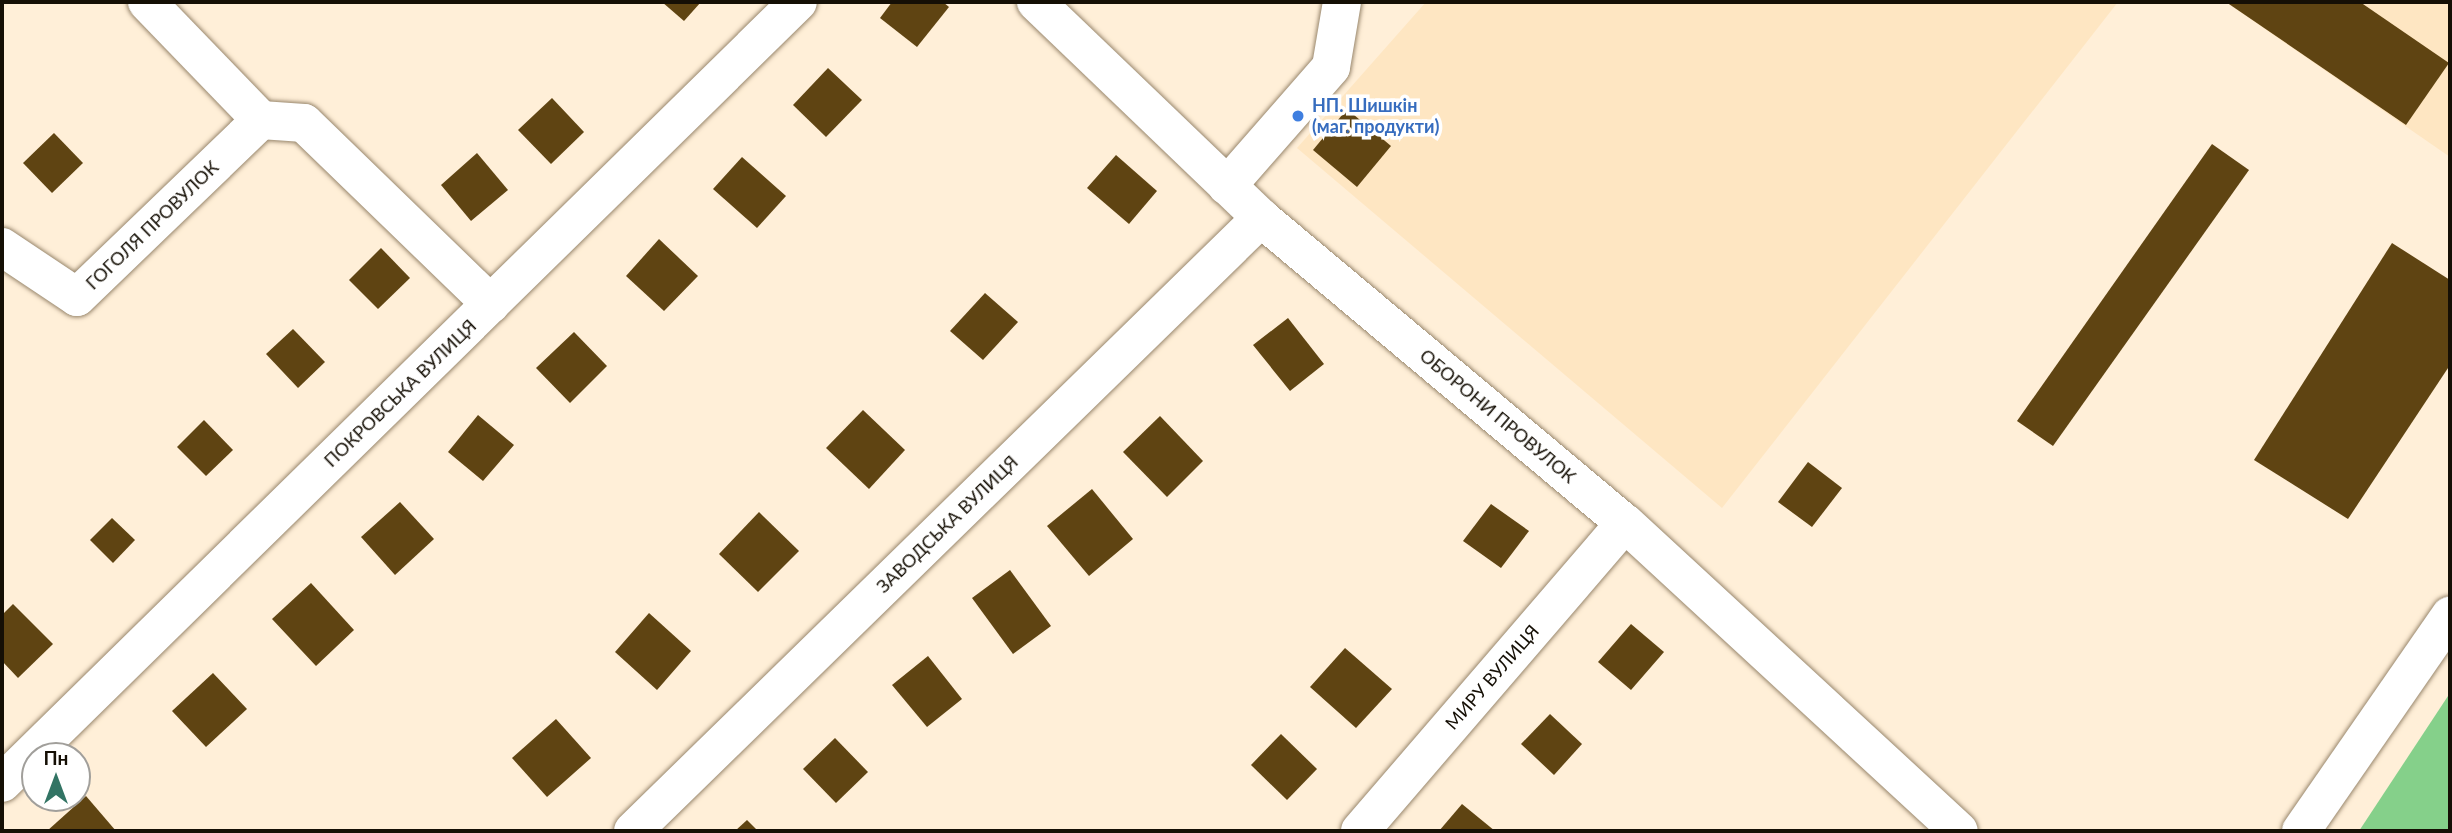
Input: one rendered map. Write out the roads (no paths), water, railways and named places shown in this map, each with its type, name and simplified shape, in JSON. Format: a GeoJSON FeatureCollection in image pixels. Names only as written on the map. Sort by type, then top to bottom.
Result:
{"type":"FeatureCollection","features":[{"type":"Feature","properties":{"kind":"street"},"geometry":{"type":"LineString","coordinates":[[147,2],[261,120],[304,123],[491,304]]}},
{"type":"Feature","properties":{"kind":"street","name":"ПОКРОВСЬКА ВУЛИЦЯ"},"geometry":{"type":"LineString","coordinates":[[2,783],[797,2]]}},
{"type":"Feature","properties":{"kind":"street","name":"ОБОРОНИ ПРОВУЛОК"},"geometry":{"type":"LineString","coordinates":[[1036,2],[1261,218],[1625,523],[1959,831]]}},
{"type":"Feature","properties":{"kind":"street"},"geometry":{"type":"LineString","coordinates":[[1227,186],[1331,67],[1342,2]]}},
{"type":"Feature","properties":{"kind":"street","name":"ГОГОЛЯ ПРОВУЛОК"},"geometry":{"type":"LineString","coordinates":[[2,247],[77,297],[261,120]]}},
{"type":"Feature","properties":{"kind":"street","name":"ЗАВОДСЬКА ВУЛИЦЯ"},"geometry":{"type":"LineString","coordinates":[[634,831],[1261,218]]}},
{"type":"Feature","properties":{"kind":"street","name":"МИРУ ВУЛИЦЯ"},"geometry":{"type":"LineString","coordinates":[[1360,831],[1625,523]]}},
{"type":"Feature","properties":{"kind":"street"},"geometry":{"type":"LineString","coordinates":[[2301,831],[2450,615]]}},
{"type":"Feature","properties":{"kind":"place","name":"НП. Шишкін (маг. продукти)"},"geometry":{"type":"Point","coordinates":[1298,116]}}]}
